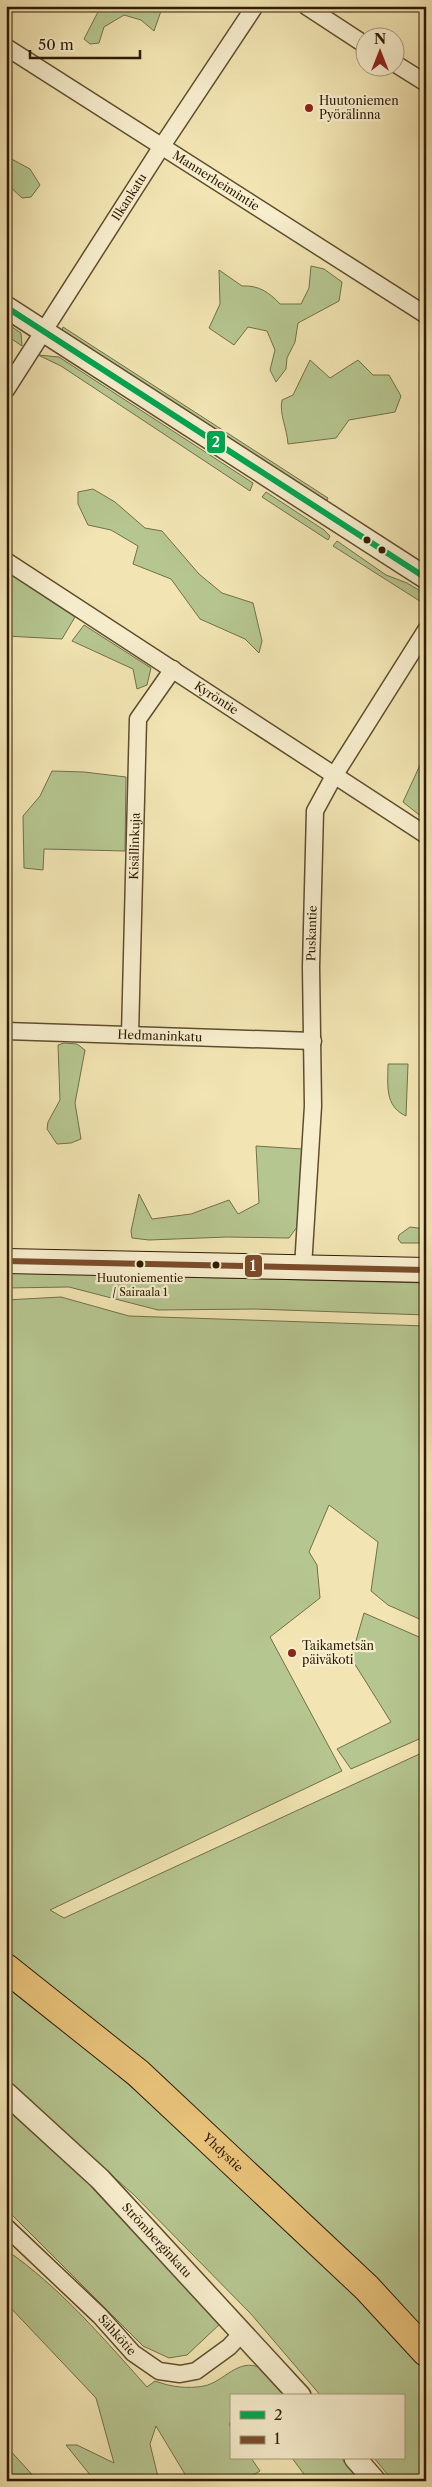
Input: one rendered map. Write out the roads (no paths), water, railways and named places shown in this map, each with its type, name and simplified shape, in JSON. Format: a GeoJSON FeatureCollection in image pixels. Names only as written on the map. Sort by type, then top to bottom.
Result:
{"type":"FeatureCollection","features":[{"type":"Feature","properties":{"kind":"highway","name":"Yhdystie"},"geometry":{"type":"LineString","coordinates":[[6,1968],[138,2073],[367,2288],[426,2352]]}},
{"type":"Feature","properties":{"kind":"main road"},"geometry":{"type":"LineString","coordinates":[[6,1261],[426,1270]]}},
{"type":"Feature","properties":{"kind":"street","name":"Ilkankatu"},"geometry":{"type":"LineString","coordinates":[[6,390],[45,333],[162,146],[255,6]]}},
{"type":"Feature","properties":{"kind":"street"},"geometry":{"type":"LineString","coordinates":[[306,6],[354,37]]}},
{"type":"Feature","properties":{"kind":"street","name":"Mannerheimintie"},"geometry":{"type":"LineString","coordinates":[[6,47],[426,315]]}},
{"type":"Feature","properties":{"kind":"street"},"geometry":{"type":"LineString","coordinates":[[404,69],[426,83]]}},
{"type":"Feature","properties":{"kind":"street"},"geometry":{"type":"LineString","coordinates":[[6,307],[426,578]]}},
{"type":"Feature","properties":{"kind":"street","name":"Kyröntie"},"geometry":{"type":"LineString","coordinates":[[6,561],[426,835]]}},
{"type":"Feature","properties":{"kind":"street","name":"Puskantie"},"geometry":{"type":"LineString","coordinates":[[303,1267],[313,1106],[311,967],[316,812],[334,776],[426,630]]}},
{"type":"Feature","properties":{"kind":"street","name":"Kisällinkuja"},"geometry":{"type":"LineString","coordinates":[[130,1035],[138,719],[173,669]]}},
{"type":"Feature","properties":{"kind":"street","name":"Hedmaninkatu"},"geometry":{"type":"LineString","coordinates":[[6,1031],[313,1041]]}},
{"type":"Feature","properties":{"kind":"street","name":"Strömberginkatu"},"geometry":{"type":"LineString","coordinates":[[6,2093],[100,2178],[298,2394]]}},
{"type":"Feature","properties":{"kind":"street","name":"Sähkötie"},"geometry":{"type":"LineString","coordinates":[[6,2227],[100,2316],[133,2353],[159,2371],[180,2374],[196,2371],[229,2347],[243,2332]]}},
{"type":"Feature","properties":{"kind":"street"},"geometry":{"type":"LineString","coordinates":[[357,2460],[375,2481]]}},
{"type":"Feature","properties":{"kind":"place","name":"Huutoniemen Pyörälinna"},"geometry":{"type":"Point","coordinates":[309,108]}},
{"type":"Feature","properties":{"kind":"place","name":"Huutoniementie / Sairaala 1"},"geometry":{"type":"Point","coordinates":[140,1264]}},
{"type":"Feature","properties":{"kind":"place","name":"Taikametsän päiväkoti"},"geometry":{"type":"Point","coordinates":[292,1653]}}]}
